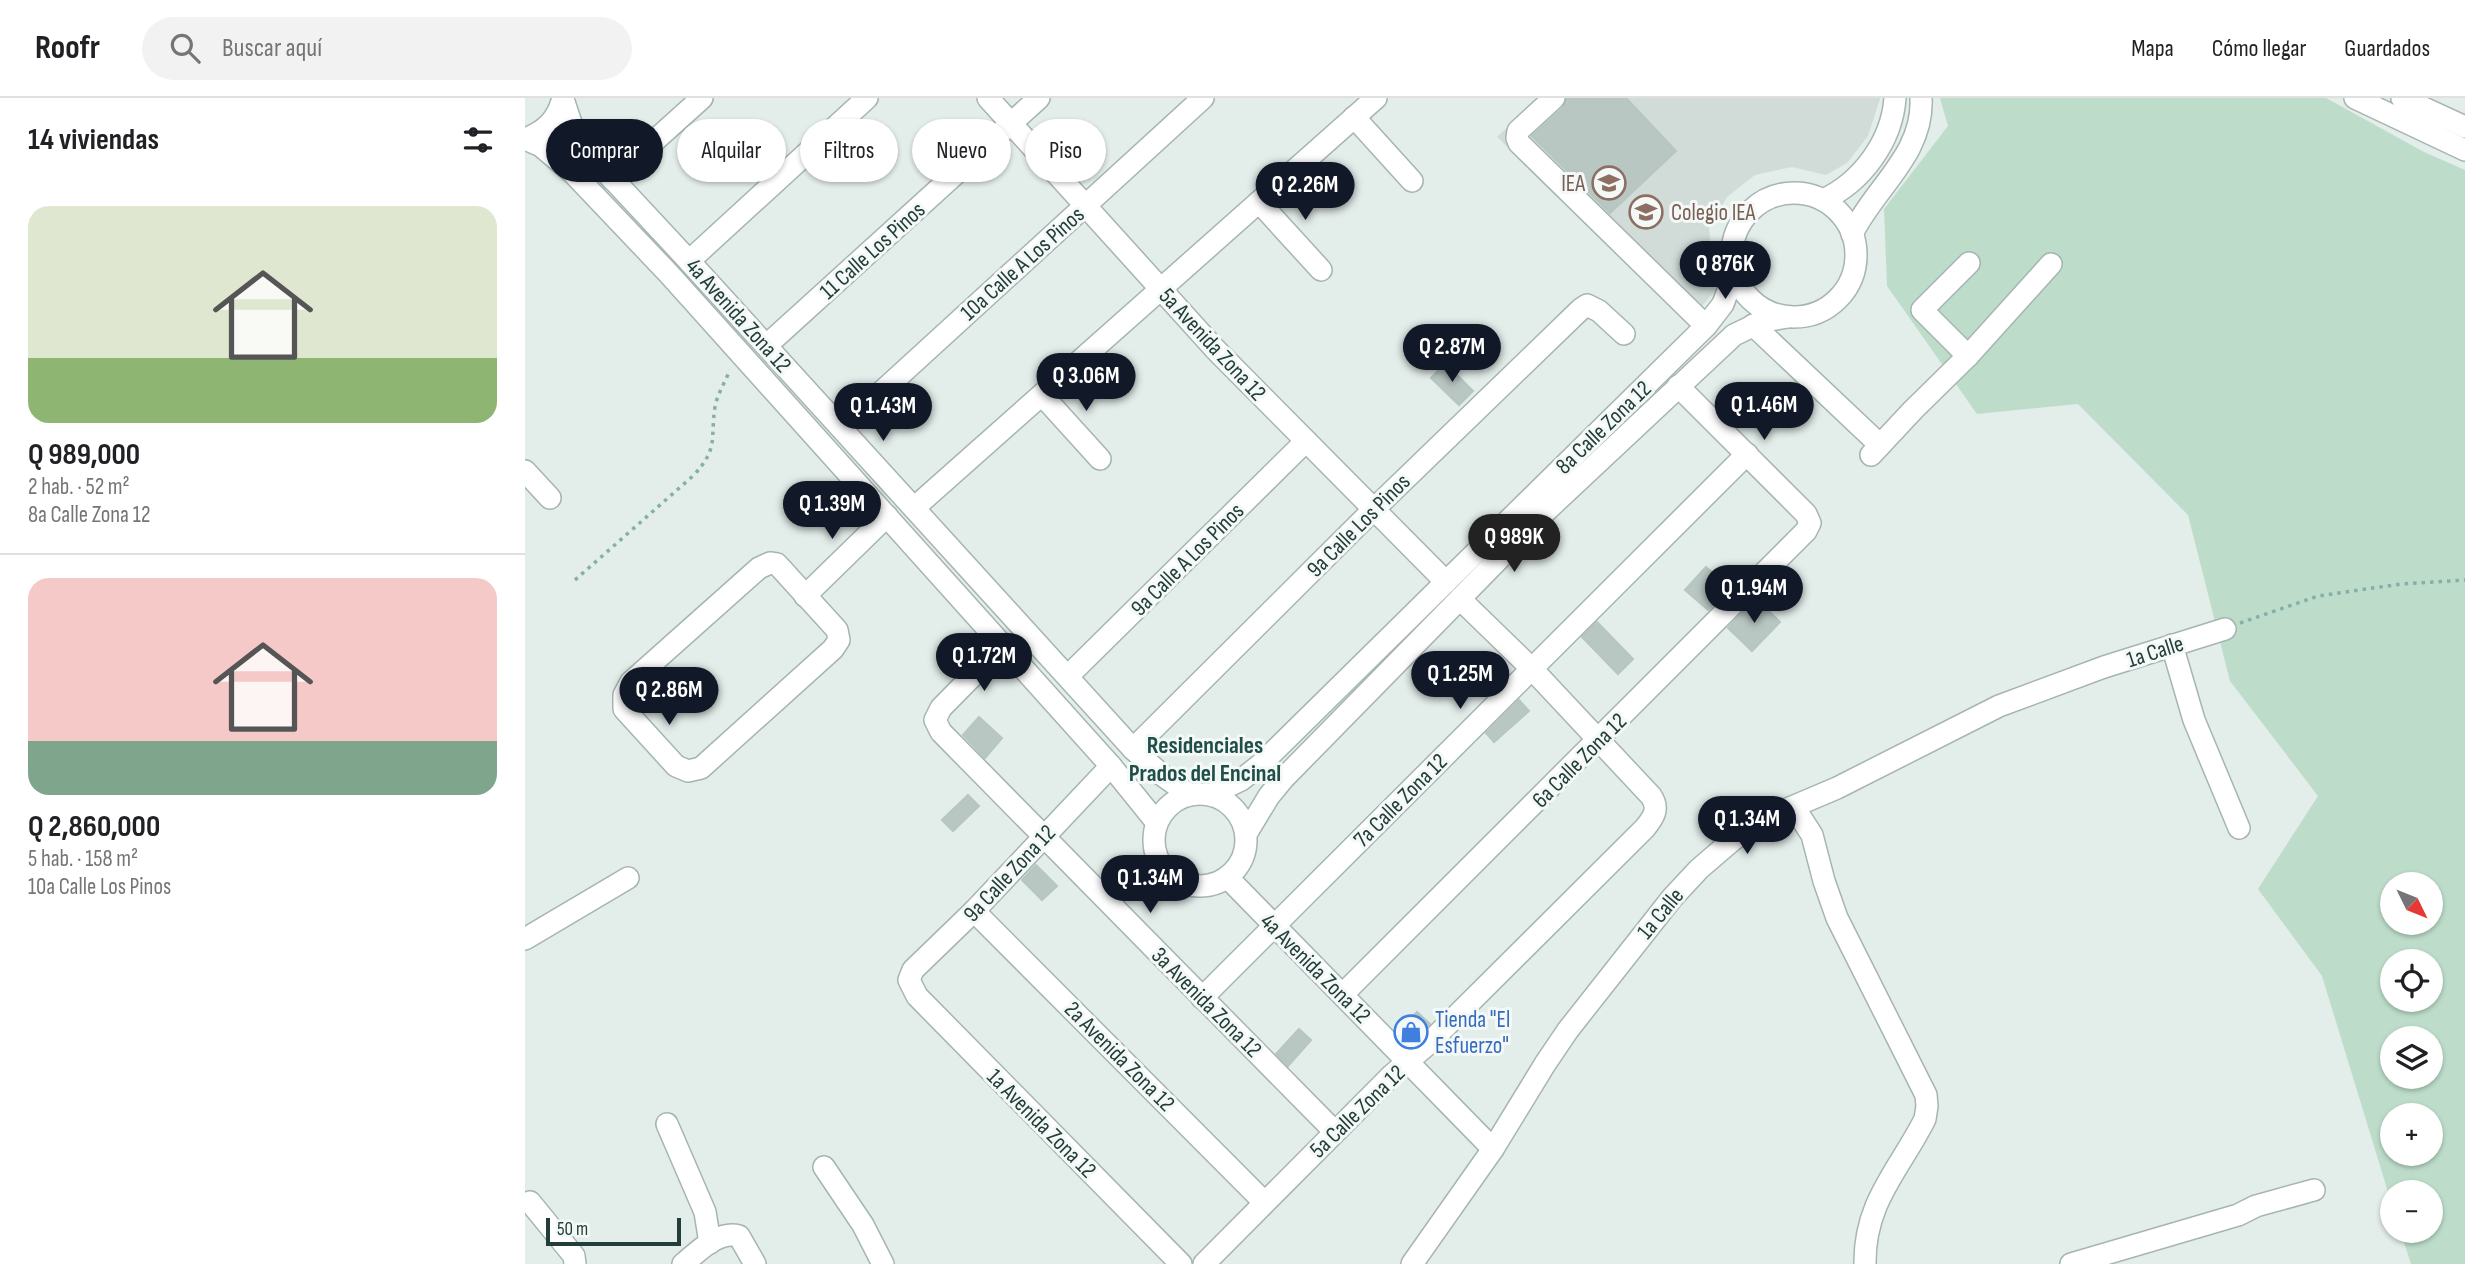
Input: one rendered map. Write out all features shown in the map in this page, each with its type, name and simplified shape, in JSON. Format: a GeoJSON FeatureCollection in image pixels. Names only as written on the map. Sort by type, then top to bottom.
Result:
{"type":"FeatureCollection","features":[{"type":"Feature","properties":{"kind":"street"},"geometry":{"type":"LineString","coordinates":[[663,133],[702,98]]}},
{"type":"Feature","properties":{"kind":"street"},"geometry":{"type":"LineString","coordinates":[[689,261],[867,98]]}},
{"type":"Feature","properties":{"kind":"street","name":"5a Avenida Zona 12"},"geometry":{"type":"LineString","coordinates":[[988,98],[1007,119]]}},
{"type":"Feature","properties":{"kind":"street","name":"11 Calle Los Pinos"},"geometry":{"type":"LineString","coordinates":[[1011,124],[1039,98]]}},
{"type":"Feature","properties":{"kind":"street","name":"10a Calle A Los Pinos"},"geometry":{"type":"LineString","coordinates":[[842,429],[1203,98]]}},
{"type":"Feature","properties":{"kind":"street"},"geometry":{"type":"LineString","coordinates":[[913,508],[1376,98]]}},
{"type":"Feature","properties":{"kind":"street"},"geometry":{"type":"LineString","coordinates":[[1554,98],[1518,131],[1517,138],[1520,143],[1706,326]]}},
{"type":"Feature","properties":{"kind":"street"},"geometry":{"type":"LineString","coordinates":[[1823,200],[1837,193],[1873,159],[1890,124],[1895,98]]}},
{"type":"Feature","properties":{"kind":"street"},"geometry":{"type":"LineString","coordinates":[[1852,234],[1871,201],[1904,161],[1919,126],[1921,98]]}},
{"type":"Feature","properties":{"kind":"street"},"geometry":{"type":"LineString","coordinates":[[2355,98],[2465,150]]}},
{"type":"Feature","properties":{"kind":"street"},"geometry":{"type":"LineString","coordinates":[[2402,98],[2465,127]]}},
{"type":"Feature","properties":{"kind":"street"},"geometry":{"type":"LineString","coordinates":[[525,139],[539,134],[550,125],[563,99]]}},
{"type":"Feature","properties":{"kind":"street","name":"4a Avenida Zona 12"},"geometry":{"type":"LineString","coordinates":[[563,99],[570,119]]}},
{"type":"Feature","properties":{"kind":"street"},"geometry":{"type":"LineString","coordinates":[[1354,117],[1412,181]]}},
{"type":"Feature","properties":{"kind":"street","name":"5a Avenida Zona 12"},"geometry":{"type":"LineString","coordinates":[[1011,124],[1236,371],[1446,582]]}},
{"type":"Feature","properties":{"kind":"street","name":"4a Avenida Zona 12"},"geometry":{"type":"LineString","coordinates":[[525,139],[541,146],[573,173],[740,353],[1111,766],[1157,824]]}},
{"type":"Feature","properties":{"kind":"street","name":"4a Avenida Zona 12"},"geometry":{"type":"LineString","coordinates":[[615,182],[767,345],[1133,749],[1162,775],[1200,795]]}},
{"type":"Feature","properties":{"kind":"street","name":"11 Calle Los Pinos"},"geometry":{"type":"LineString","coordinates":[[767,345],[947,182]]}},
{"type":"Feature","properties":{"kind":"street"},"geometry":{"type":"LineString","coordinates":[[1787,193],[1805,194],[1823,200],[1835,208],[1852,234],[1855,262],[1850,281],[1839,296],[1824,309],[1807,316],[1788,317],[1770,312],[1755,303],[1742,290],[1734,274],[1731,256],[1734,238],[1742,221],[1754,207],[1770,198],[1787,193]]}},
{"type":"Feature","properties":{"kind":"street"},"geometry":{"type":"LineString","coordinates":[[1259,202],[1321,270]]}},
{"type":"Feature","properties":{"kind":"street"},"geometry":{"type":"LineString","coordinates":[[1968,356],[1922,310],[1969,263]]}},
{"type":"Feature","properties":{"kind":"street"},"geometry":{"type":"LineString","coordinates":[[1753,324],[1875,450],[1968,356],[2051,264]]}},
{"type":"Feature","properties":{"kind":"street","name":"8a Calle Zona 12"},"geometry":{"type":"LineString","coordinates":[[1200,795],[1241,780],[1260,765],[1706,326],[1723,304],[1734,274]]}},
{"type":"Feature","properties":{"kind":"street","name":"9a Calle Los Pinos"},"geometry":{"type":"LineString","coordinates":[[1133,749],[1373,510],[1587,305],[1599,311],[1624,334]]}},
{"type":"Feature","properties":{"kind":"street","name":"8a Calle Zona 12"},"geometry":{"type":"LineString","coordinates":[[1246,834],[1269,796],[1283,779],[1546,512],[1678,386],[1734,335],[1753,324],[1788,317]]}},
{"type":"Feature","properties":{"kind":"street"},"geometry":{"type":"LineString","coordinates":[[1678,386],[1747,454]]}},
{"type":"Feature","properties":{"kind":"street"},"geometry":{"type":"LineString","coordinates":[[1042,394],[1100,460]]}},
{"type":"Feature","properties":{"kind":"street","name":"9a Calle A Los Pinos"},"geometry":{"type":"LineString","coordinates":[[1068,677],[1306,441]]}},
{"type":"Feature","properties":{"kind":"street","name":"6a Calle Zona 12"},"geometry":{"type":"LineString","coordinates":[[1343,995],[1803,536],[1810,523],[1806,513],[1747,454]]}},
{"type":"Feature","properties":{"kind":"street","name":"7a Calle Zona 12"},"geometry":{"type":"LineString","coordinates":[[1202,998],[1747,454]]}},
{"type":"Feature","properties":{"kind":"street"},"geometry":{"type":"LineString","coordinates":[[525,471],[549,498]]}},
{"type":"Feature","properties":{"kind":"street"},"geometry":{"type":"LineString","coordinates":[[805,596],[887,516]]}},
{"type":"Feature","properties":{"kind":"street"},"geometry":{"type":"LineString","coordinates":[[770,563],[777,564],[805,596],[837,630],[839,640],[834,649],[701,768],[688,771],[675,766],[624,709],[624,695],[631,682],[759,568],[770,563]]}},
{"type":"Feature","properties":{"kind":"street"},"geometry":{"type":"LineString","coordinates":[[1460,599],[1532,669],[1599,740]]}},
{"type":"Feature","properties":{"kind":"street","name":"1a Calle"},"geometry":{"type":"LineString","coordinates":[[1412,1264],[1493,1149],[1568,1030],[1672,898],[1699,869],[1734,839],[1767,819],[1837,788],[1999,706],[2104,667],[2225,629]]}},
{"type":"Feature","properties":{"kind":"street","name":"3a Avenida Zona 12"},"geometry":{"type":"LineString","coordinates":[[1003,645],[941,708],[935,720],[941,732],[1335,1132]]}},
{"type":"Feature","properties":{"kind":"street"},"geometry":{"type":"LineString","coordinates":[[2172,645],[2194,720],[2239,828]]}},
{"type":"Feature","properties":{"kind":"street","name":"5a Calle Zona 12"},"geometry":{"type":"LineString","coordinates":[[1203,1264],[1392,1075],[1427,1045],[1655,815],[1656,808],[1651,796],[1599,740]]}},
{"type":"Feature","properties":{"kind":"street","name":"9a Calle Zona 12"},"geometry":{"type":"LineString","coordinates":[[909,980],[913,970],[974,911],[1111,766]]}},
{"type":"Feature","properties":{"kind":"street"},"geometry":{"type":"LineString","coordinates":[[1200,795],[1223,800],[1234,809],[1246,834],[1242,858],[1227,877],[1214,884],[1199,886],[1185,884],[1172,877],[1155,853],[1154,838],[1164,810],[1176,801],[1200,795]]}},
{"type":"Feature","properties":{"kind":"street"},"geometry":{"type":"LineString","coordinates":[[1794,807],[1812,835],[1837,918],[1926,1095],[1925,1119],[1881,1192],[1867,1234],[1865,1264]]}},
{"type":"Feature","properties":{"kind":"street","name":"4a Avenida Zona 12"},"geometry":{"type":"LineString","coordinates":[[1227,877],[1493,1149]]}},
{"type":"Feature","properties":{"kind":"street"},"geometry":{"type":"LineString","coordinates":[[525,939],[628,878]]}},
{"type":"Feature","properties":{"kind":"street","name":"2a Avenida Zona 12"},"geometry":{"type":"LineString","coordinates":[[974,911],[1264,1202]]}},
{"type":"Feature","properties":{"kind":"street","name":"1a Avenida Zona 12"},"geometry":{"type":"LineString","coordinates":[[909,980],[917,996],[1181,1264]]}},
{"type":"Feature","properties":{"kind":"street"},"geometry":{"type":"LineString","coordinates":[[667,1125],[705,1212],[710,1243]]}},
{"type":"Feature","properties":{"kind":"street"},"geometry":{"type":"LineString","coordinates":[[824,1167],[863,1225],[883,1264]]}},
{"type":"Feature","properties":{"kind":"street"},"geometry":{"type":"LineString","coordinates":[[2071,1264],[2314,1190]]}},
{"type":"Feature","properties":{"kind":"street"},"geometry":{"type":"LineString","coordinates":[[530,1202],[575,1262]]}},
{"type":"Feature","properties":{"kind":"street"},"geometry":{"type":"LineString","coordinates":[[683,1264],[710,1243],[731,1234],[739,1236],[755,1264]]}},
{"type":"Feature","properties":{"kind":"path"},"geometry":{"type":"LineString","coordinates":[[575,580],[707,461],[713,446],[716,405],[740,353]]}},
{"type":"Feature","properties":{"kind":"path"},"geometry":{"type":"LineString","coordinates":[[2225,629],[2318,596],[2400,584],[2465,580]]}},
{"type":"Feature","properties":{"kind":"shaded area","name":"Colegio IEA"},"geometry":{"type":"Polygon","coordinates":[[[1538,98],[1880,99],[1868,136],[1847,163],[1826,175],[1792,167],[1755,175],[1727,197],[1709,228],[1715,291],[1688,322],[1497,137],[1538,98]]]}},
{"type":"Feature","properties":{"kind":"green space"},"geometry":{"type":"Polygon","coordinates":[[[1940,98],[2326,98],[2424,152],[2465,170],[2465,1264],[2411,1264],[2404,1243],[2443,1243],[2443,1180],[2384,1180],[2380,1166],[2443,1166],[2443,1103],[2380,1103],[2380,1166],[2322,976],[2258,889],[2318,796],[2230,681],[2188,515],[2078,404],[1977,414],[1887,286],[1884,209],[1948,126],[1940,98]]]}},
{"type":"Feature","properties":{"kind":"building","name":"IEA"},"geometry":{"type":"Polygon","coordinates":[[[1567,98],[1626,98],[1676,151],[1610,213],[1532,136],[1563,108],[1567,98]]]}},
{"type":"Feature","properties":{"kind":"building"},"geometry":{"type":"Polygon","coordinates":[[[1445,363],[1473,391],[1459,405],[1431,378],[1445,363]]]}},
{"type":"Feature","properties":{"kind":"building"},"geometry":{"type":"Polygon","coordinates":[[[1706,567],[1730,588],[1708,610],[1685,590],[1706,567]]]}},
{"type":"Feature","properties":{"kind":"building"},"geometry":{"type":"Polygon","coordinates":[[[1756,599],[1780,622],[1752,651],[1728,628],[1756,599]]]}},
{"type":"Feature","properties":{"kind":"building"},"geometry":{"type":"Polygon","coordinates":[[[1597,622],[1633,659],[1618,674],[1582,637],[1597,622]]]}},
{"type":"Feature","properties":{"kind":"building"},"geometry":{"type":"Polygon","coordinates":[[[1519,700],[1529,711],[1494,742],[1486,733],[1519,700]]]}},
{"type":"Feature","properties":{"kind":"building"},"geometry":{"type":"Polygon","coordinates":[[[979,717],[1002,738],[985,758],[963,735],[979,717]]]}},
{"type":"Feature","properties":{"kind":"building"},"geometry":{"type":"Polygon","coordinates":[[[968,795],[979,806],[953,831],[942,820],[968,795]]]}},
{"type":"Feature","properties":{"kind":"building"},"geometry":{"type":"Polygon","coordinates":[[[1036,865],[1057,886],[1042,900],[1022,880],[1036,865]]]}},
{"type":"Feature","properties":{"kind":"building","name":"Tienda \"El Esfuerzo\""},"geometry":{"type":"Polygon","coordinates":[[[1417,1012],[1430,1024],[1408,1044],[1397,1032],[1417,1012]]]}},
{"type":"Feature","properties":{"kind":"building"},"geometry":{"type":"Polygon","coordinates":[[[1299,1029],[1311,1040],[1288,1066],[1276,1054],[1299,1029]]]}},
{"type":"Feature","properties":{"kind":"place","name":"IEA"},"geometry":{"type":"Point","coordinates":[1609,183]}},
{"type":"Feature","properties":{"kind":"place","name":"Colegio IEA"},"geometry":{"type":"Point","coordinates":[1646,212]}},
{"type":"Feature","properties":{"kind":"place","name":"Tienda \"El Esfuerzo\""},"geometry":{"type":"Point","coordinates":[1411,1032]}},
{"type":"Feature","properties":{"kind":"district","name":"Residenciales Prados del Encinal"},"geometry":{"type":"Point","coordinates":[1205,759]}}]}
